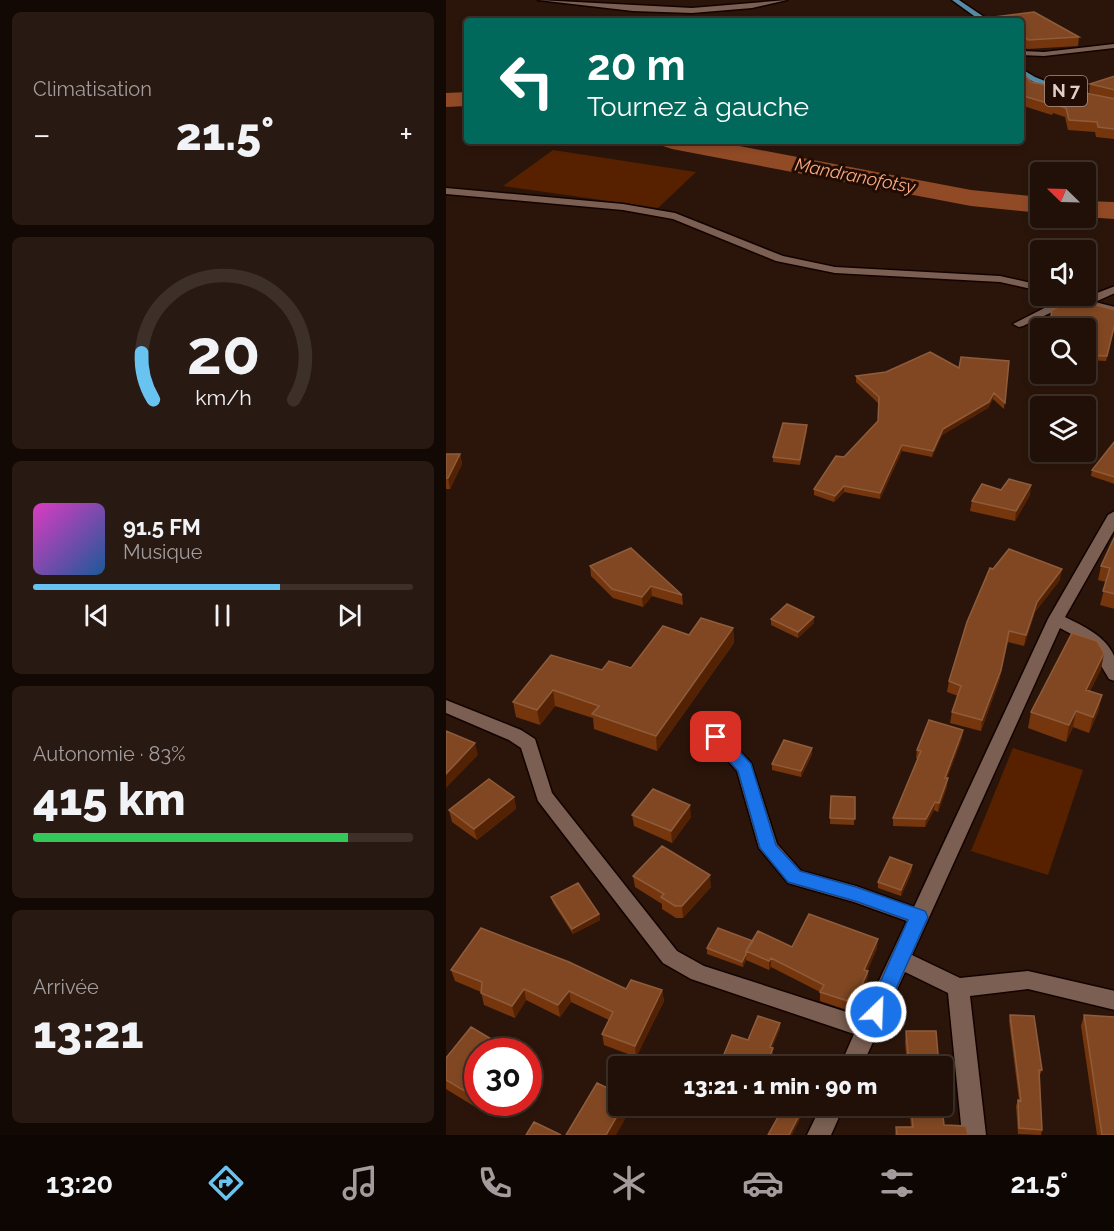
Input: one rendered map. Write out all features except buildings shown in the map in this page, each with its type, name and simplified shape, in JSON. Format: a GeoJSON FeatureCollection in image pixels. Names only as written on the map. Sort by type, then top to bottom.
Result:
{"type":"FeatureCollection","features":[{"type":"Feature","properties":{"kind":"main road"},"geometry":{"type":"LineString","coordinates":[[955,0],[982,18]]}},
{"type":"Feature","properties":{"kind":"main road","name":"N 7"},"geometry":{"type":"LineString","coordinates":[[1024,73],[1032,79],[1076,94]]}},
{"type":"Feature","properties":{"kind":"street"},"geometry":{"type":"LineString","coordinates":[[540,0],[653,11],[707,12],[743,9],[784,0]]}},
{"type":"Feature","properties":{"kind":"street"},"geometry":{"type":"LineString","coordinates":[[1024,51],[1044,54],[1115,46]]}},
{"type":"Feature","properties":{"kind":"street"},"geometry":{"type":"LineString","coordinates":[[446,191],[623,207],[675,216],[780,259],[835,270],[1000,279],[1030,286]]}},
{"type":"Feature","properties":{"kind":"street"},"geometry":{"type":"LineString","coordinates":[[1096,297],[1115,289]]}},
{"type":"Feature","properties":{"kind":"street"},"geometry":{"type":"LineString","coordinates":[[1096,305],[1115,311]]}},
{"type":"Feature","properties":{"kind":"street"},"geometry":{"type":"LineString","coordinates":[[1019,324],[1052,306]]}},
{"type":"Feature","properties":{"kind":"street"},"geometry":{"type":"LineString","coordinates":[[856,1056],[1056,619],[1115,515]]}},
{"type":"Feature","properties":{"kind":"street"},"geometry":{"type":"LineString","coordinates":[[1056,619],[1098,644],[1104,650],[1115,675]]}},
{"type":"Feature","properties":{"kind":"street"},"geometry":{"type":"LineString","coordinates":[[446,706],[515,735],[529,744],[544,796],[670,957],[698,973],[868,1029]]}},
{"type":"Feature","properties":{"kind":"street"},"geometry":{"type":"LineString","coordinates":[[716,737],[745,768],[769,848],[794,877],[856,894],[919,917]]}},
{"type":"Feature","properties":{"kind":"street"},"geometry":{"type":"LineString","coordinates":[[900,958],[958,988],[1028,980],[1115,1001]]}},
{"type":"Feature","properties":{"kind":"street"},"geometry":{"type":"LineString","coordinates":[[958,988],[974,1135]]}},
{"type":"Feature","properties":{"kind":"street"},"geometry":{"type":"LineString","coordinates":[[819,1135],[828,1116]]}},
{"type":"Feature","properties":{"kind":"shaded area"},"geometry":{"type":"Polygon","coordinates":[[[553,150],[696,172],[658,208],[503,186],[553,150]]]}},
{"type":"Feature","properties":{"kind":"shaded area"},"geometry":{"type":"Polygon","coordinates":[[[1013,748],[1083,770],[1048,875],[971,851],[1013,748]]]}},
{"type":"Feature","properties":{"kind":"waterway","name":"Mandranofotsy"},"geometry":{"type":"LineString","coordinates":[[446,100],[464,99]]}},
{"type":"Feature","properties":{"kind":"waterway","name":"Mandranofotsy"},"geometry":{"type":"LineString","coordinates":[[688,144],[971,198],[1030,204]]}},
{"type":"Feature","properties":{"kind":"waterway","name":"Mandranofotsy"},"geometry":{"type":"LineString","coordinates":[[1096,210],[1115,211]]}},
{"type":"Feature","properties":{"kind":"route"},"geometry":{"type":"LineString","coordinates":[[716,737],[745,768],[769,848],[794,877],[856,894],[919,917],[876,1012]]}}]}
